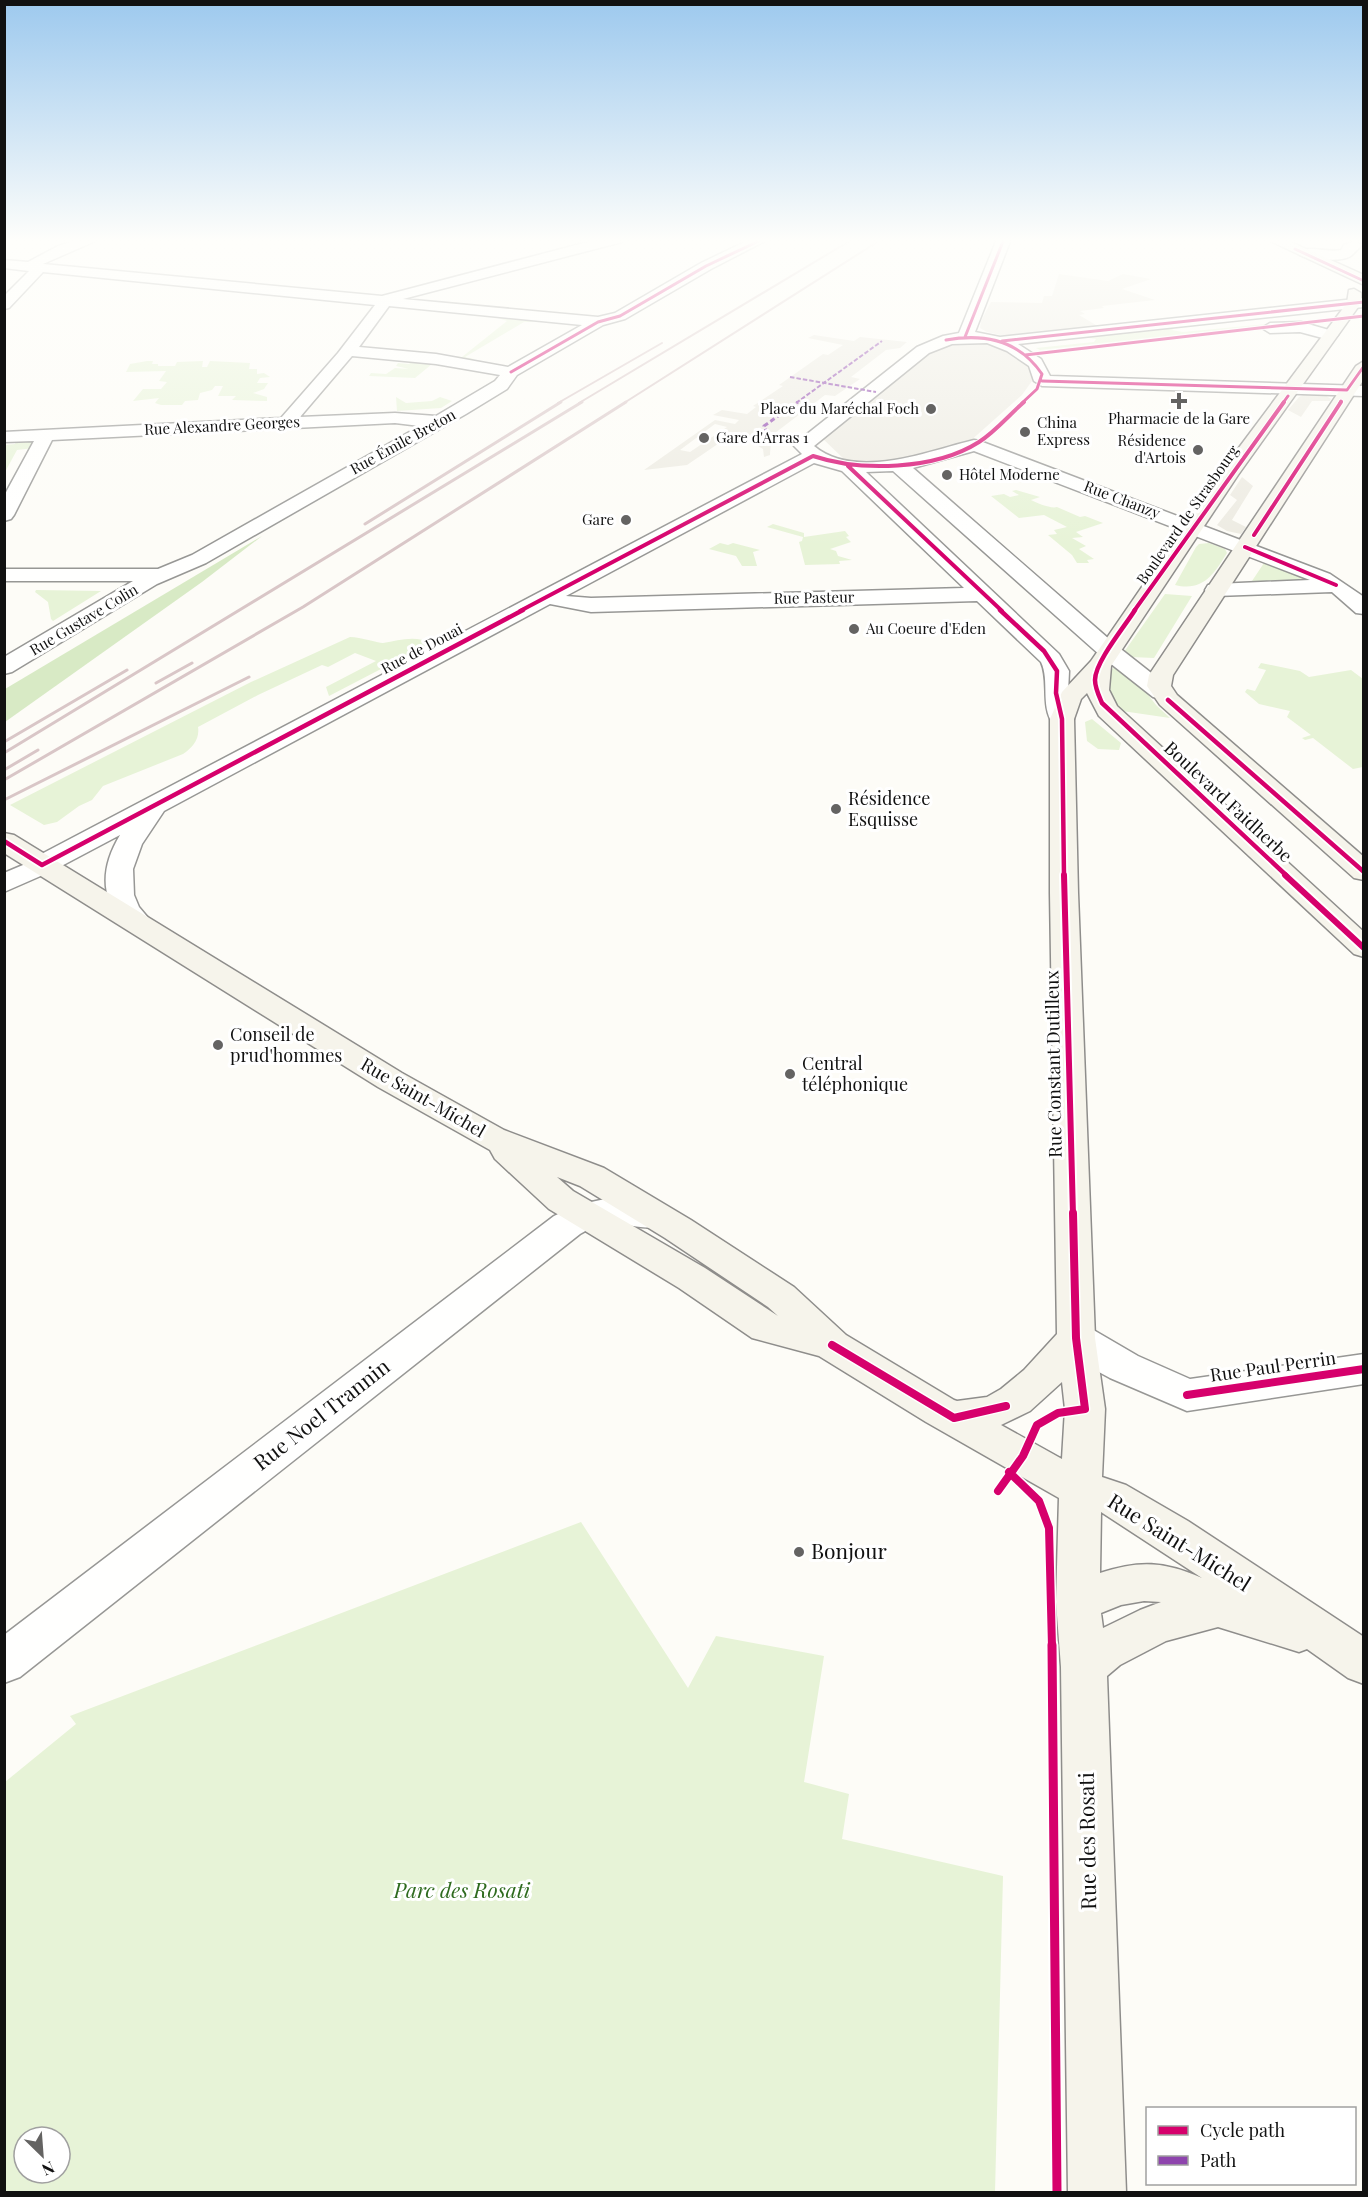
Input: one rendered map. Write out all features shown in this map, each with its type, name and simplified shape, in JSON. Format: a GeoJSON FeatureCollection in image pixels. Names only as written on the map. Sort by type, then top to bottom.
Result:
{"type":"FeatureCollection","features":[{"type":"Feature","properties":{"kind":"main road","name":"Boulevard de Strasbourg"},"geometry":{"type":"LineString","coordinates":[[1104,658],[1143,598],[1326,342]]}},
{"type":"Feature","properties":{"kind":"main road"},"geometry":{"type":"LineString","coordinates":[[1165,696],[1159,686],[1161,675],[1216,590],[1355,391],[1364,366]]}},
{"type":"Feature","properties":{"kind":"main road","name":"Rue Constant Dutilleux"},"geometry":{"type":"LineString","coordinates":[[1080,1489],[1085,1409],[1076,1338],[1064,892],[1062,718],[1070,696],[1104,658]]}},
{"type":"Feature","properties":{"kind":"main road","name":"Boulevard Faidherbe"},"geometry":{"type":"LineString","coordinates":[[1104,658],[1095,678],[1097,692],[1108,711],[1364,948]]}},
{"type":"Feature","properties":{"kind":"main road","name":"Boulevard Faidherbe"},"geometry":{"type":"LineString","coordinates":[[1165,696],[1364,872]]}},
{"type":"Feature","properties":{"kind":"main road","name":"Rue Saint-Michel"},"geometry":{"type":"LineString","coordinates":[[5,842],[390,1080],[492,1138],[592,1177],[781,1297],[832,1345],[954,1418],[1080,1489],[1111,1497],[1173,1534],[1346,1652]]}},
{"type":"Feature","properties":{"kind":"main road","name":"Rue Saint-Michel"},"geometry":{"type":"LineString","coordinates":[[492,1138],[561,1200],[692,1278],[766,1328],[832,1345]]}},
{"type":"Feature","properties":{"kind":"main road"},"geometry":{"type":"LineString","coordinates":[[954,1418],[992,1412],[1006,1406],[1031,1388],[1076,1338]]}},
{"type":"Feature","properties":{"kind":"main road","name":"Rue des Rosati"},"geometry":{"type":"LineString","coordinates":[[1080,1489],[1078,1602],[1084,1667],[1097,2193]]}},
{"type":"Feature","properties":{"kind":"main road"},"geometry":{"type":"LineString","coordinates":[[1078,1602],[1105,1590],[1145,1581],[1168,1584],[1218,1607],[1346,1652]]}},
{"type":"Feature","properties":{"kind":"main road"},"geometry":{"type":"LineString","coordinates":[[1084,1667],[1104,1650],[1156,1624],[1218,1607]]}},
{"type":"Feature","properties":{"kind":"street"},"geometry":{"type":"LineString","coordinates":[[287,422],[354,342]]}},
{"type":"Feature","properties":{"kind":"street","name":"Rue Émile Breton"},"geometry":{"type":"LineString","coordinates":[[165,574],[199,560],[439,422],[501,385],[511,372],[564,342]]}},
{"type":"Feature","properties":{"kind":"street"},"geometry":{"type":"LineString","coordinates":[[897,464],[848,466],[813,456],[804,449],[805,442],[923,350],[942,342]]}},
{"type":"Feature","properties":{"kind":"street"},"geometry":{"type":"LineString","coordinates":[[1003,342],[1025,355],[1038,367],[1042,374],[1042,381],[1355,391]]}},
{"type":"Feature","properties":{"kind":"street"},"geometry":{"type":"LineString","coordinates":[[1025,355],[1151,342]]}},
{"type":"Feature","properties":{"kind":"street"},"geometry":{"type":"LineString","coordinates":[[349,348],[436,359],[511,372]]}},
{"type":"Feature","properties":{"kind":"street","name":"Rue Alexandre Georges"},"geometry":{"type":"LineString","coordinates":[[4,436],[395,418],[439,422]]}},
{"type":"Feature","properties":{"kind":"street"},"geometry":{"type":"LineString","coordinates":[[4,515],[45,435]]}},
{"type":"Feature","properties":{"kind":"street","name":"Rue Chanzy"},"geometry":{"type":"LineString","coordinates":[[897,464],[933,458],[974,445],[1194,527],[1336,585]]}},
{"type":"Feature","properties":{"kind":"street","name":"Rue de Douai"},"geometry":{"type":"LineString","coordinates":[[4,884],[813,456]]}},
{"type":"Feature","properties":{"kind":"street","name":"Boulevard Faidherbe"},"geometry":{"type":"LineString","coordinates":[[897,464],[1104,658],[1165,696]]}},
{"type":"Feature","properties":{"kind":"street"},"geometry":{"type":"LineString","coordinates":[[848,466],[1044,651],[1055,666],[1057,700],[1062,718]]}},
{"type":"Feature","properties":{"kind":"street"},"geometry":{"type":"LineString","coordinates":[[4,574],[145,577],[165,574]]}},
{"type":"Feature","properties":{"kind":"street","name":"Rue Gustave Colin"},"geometry":{"type":"LineString","coordinates":[[4,667],[165,574]]}},
{"type":"Feature","properties":{"kind":"street","name":"Rue Pasteur"},"geometry":{"type":"LineString","coordinates":[[576,581],[645,602]]}},
{"type":"Feature","properties":{"kind":"street"},"geometry":{"type":"LineString","coordinates":[[1216,590],[1364,583]]}},
{"type":"Feature","properties":{"kind":"street"},"geometry":{"type":"LineString","coordinates":[[1336,585],[1364,608]]}},
{"type":"Feature","properties":{"kind":"street","name":"Rue Pasteur"},"geometry":{"type":"LineString","coordinates":[[547,597],[580,605],[983,594]]}},
{"type":"Feature","properties":{"kind":"street","name":"Rue Saint-Michel"},"geometry":{"type":"LineString","coordinates":[[140,926],[125,908],[121,897],[120,864],[130,837],[138,825],[159,804]]}},
{"type":"Feature","properties":{"kind":"street","name":"Rue Noel Trannin"},"geometry":{"type":"LineString","coordinates":[[4,1662],[584,1214],[615,1209],[655,1216]]}},
{"type":"Feature","properties":{"kind":"street","name":"Rue Paul Perrin"},"geometry":{"type":"LineString","coordinates":[[1076,1338],[1124,1367],[1187,1395],[1364,1369]]}},
{"type":"Feature","properties":{"kind":"green space"},"geometry":{"type":"Polygon","coordinates":[[[481,342],[491,342],[465,357],[474,359],[470,361],[451,358],[451,356],[462,357],[481,342]]]}},
{"type":"Feature","properties":{"kind":"green space"},"geometry":{"type":"Polygon","coordinates":[[[1115,342],[1040,350],[1036,348],[1115,342]]]}},
{"type":"Feature","properties":{"kind":"green space"},"geometry":{"type":"Polygon","coordinates":[[[153,361],[152,364],[158,364],[158,366],[175,366],[177,362],[203,361],[202,367],[207,367],[210,361],[250,363],[249,369],[257,369],[257,374],[264,373],[270,377],[260,378],[257,383],[268,383],[264,389],[253,393],[267,397],[267,401],[232,400],[236,396],[218,396],[223,386],[215,386],[212,390],[200,393],[198,400],[185,401],[182,405],[155,403],[159,398],[133,401],[143,389],[161,389],[167,382],[159,381],[166,371],[126,372],[130,364],[153,361]]]}},
{"type":"Feature","properties":{"kind":"green space"},"geometry":{"type":"Polygon","coordinates":[[[411,362],[432,364],[415,378],[369,376],[371,373],[386,374],[395,368],[409,369],[396,366],[398,363],[409,364],[411,362]]]}},
{"type":"Feature","properties":{"kind":"green space"},"geometry":{"type":"Polygon","coordinates":[[[396,397],[406,403],[432,401],[440,397],[452,401],[441,408],[397,411],[396,397]]]}},
{"type":"Feature","properties":{"kind":"green space"},"geometry":{"type":"Polygon","coordinates":[[[17,439],[35,443],[34,448],[17,450],[5,472],[5,445],[15,444],[17,439]]]}},
{"type":"Feature","properties":{"kind":"green space"},"geometry":{"type":"Polygon","coordinates":[[[1016,490],[1040,497],[1031,500],[1040,504],[1057,507],[1080,517],[1085,516],[1103,523],[1076,532],[1083,537],[1072,538],[1086,546],[1079,549],[1094,559],[1087,560],[1089,563],[1077,563],[1072,555],[1048,535],[1057,534],[1054,530],[1067,527],[1044,515],[1019,518],[991,496],[1019,495],[1012,491],[1016,490]]]}},
{"type":"Feature","properties":{"kind":"green space"},"geometry":{"type":"Polygon","coordinates":[[[773,524],[804,533],[804,537],[845,531],[849,536],[846,537],[851,542],[830,549],[836,551],[838,556],[852,560],[839,561],[840,564],[805,565],[799,542],[803,537],[767,527],[773,524]]]}},
{"type":"Feature","properties":{"kind":"green space"},"geometry":{"type":"Polygon","coordinates":[[[262,536],[202,582],[5,722],[5,689],[262,536]]]}},
{"type":"Feature","properties":{"kind":"green space"},"geometry":{"type":"Polygon","coordinates":[[[720,543],[728,545],[733,543],[760,550],[753,552],[757,566],[742,566],[736,556],[709,549],[720,543]]]}},
{"type":"Feature","properties":{"kind":"green space"},"geometry":{"type":"Polygon","coordinates":[[[1209,543],[1225,549],[1227,553],[1217,568],[1207,580],[1193,586],[1175,585],[1196,547],[1199,544],[1209,543]]]}},
{"type":"Feature","properties":{"kind":"green space"},"geometry":{"type":"Polygon","coordinates":[[[1264,563],[1310,582],[1252,586],[1252,581],[1264,563]]]}},
{"type":"Feature","properties":{"kind":"green space"},"geometry":{"type":"Polygon","coordinates":[[[36,590],[101,591],[53,621],[48,602],[35,592],[36,590]]]}},
{"type":"Feature","properties":{"kind":"green space"},"geometry":{"type":"Polygon","coordinates":[[[1165,594],[1192,596],[1154,658],[1131,657],[1124,652],[1165,594]]]}},
{"type":"Feature","properties":{"kind":"green space"},"geometry":{"type":"Polygon","coordinates":[[[350,637],[383,643],[413,639],[431,643],[329,696],[326,687],[376,661],[355,653],[328,667],[322,665],[258,695],[198,727],[195,743],[183,754],[103,786],[92,800],[79,806],[57,822],[44,825],[10,805],[251,682],[350,637]]]}},
{"type":"Feature","properties":{"kind":"green space"},"geometry":{"type":"Polygon","coordinates":[[[1261,663],[1300,671],[1309,677],[1351,670],[1363,679],[1363,767],[1353,769],[1313,738],[1305,740],[1302,738],[1311,735],[1287,717],[1290,711],[1259,704],[1245,692],[1247,689],[1255,691],[1266,670],[1258,668],[1261,663]]]}},
{"type":"Feature","properties":{"kind":"green space"},"geometry":{"type":"Polygon","coordinates":[[[1115,667],[1139,683],[1156,705],[1170,718],[1122,711],[1108,697],[1108,672],[1115,667]]]}},
{"type":"Feature","properties":{"kind":"green space"},"geometry":{"type":"Polygon","coordinates":[[[1092,719],[1121,743],[1119,750],[1098,749],[1087,741],[1085,722],[1092,719]]]}},
{"type":"Feature","properties":{"kind":"green space","name":"Parc des Rosati"},"geometry":{"type":"Polygon","coordinates":[[[581,1522],[688,1688],[716,1636],[824,1656],[804,1782],[849,1794],[842,1839],[1003,1876],[995,2192],[5,2192],[5,1782],[76,1724],[70,1716],[581,1522]]]}},
{"type":"Feature","properties":{"kind":"shaded area"},"geometry":{"type":"Polygon","coordinates":[[[826,342],[907,342],[900,348],[886,350],[851,377],[860,379],[835,396],[825,395],[771,436],[770,455],[764,457],[763,449],[752,442],[732,441],[740,434],[731,435],[687,465],[644,470],[715,420],[735,424],[739,420],[713,415],[722,410],[747,414],[756,407],[753,406],[783,386],[779,385],[823,354],[828,355],[843,345],[826,342]],[[715,424],[680,450],[690,452],[727,427],[715,424]]]}},
{"type":"Feature","properties":{"kind":"shaded area","name":"Place du Maréchal Foch"},"geometry":{"type":"Polygon","coordinates":[[[995,342],[1023,359],[1033,374],[1032,381],[1022,395],[968,443],[923,457],[875,462],[847,462],[820,436],[935,347],[995,342]]]}},
{"type":"Feature","properties":{"kind":"shaded area"},"geometry":{"type":"Polygon","coordinates":[[[1303,395],[1325,395],[1331,399],[1330,401],[1312,401],[1301,417],[1288,410],[1303,395]]]}},
{"type":"Feature","properties":{"kind":"shaded area"},"geometry":{"type":"Polygon","coordinates":[[[1242,477],[1253,486],[1232,520],[1246,527],[1241,534],[1227,531],[1217,525],[1237,500],[1230,495],[1242,477]]]}},
{"type":"Feature","properties":{"kind":"railway"},"geometry":{"type":"LineString","coordinates":[[579,403],[682,342]]}},
{"type":"Feature","properties":{"kind":"railway"},"geometry":{"type":"LineString","coordinates":[[624,403],[721,342]]}},
{"type":"Feature","properties":{"kind":"railway"},"geometry":{"type":"LineString","coordinates":[[558,403],[662,343]]}},
{"type":"Feature","properties":{"kind":"railway"},"geometry":{"type":"LineString","coordinates":[[365,524],[561,402]]}},
{"type":"Feature","properties":{"kind":"railway"},"geometry":{"type":"LineString","coordinates":[[4,753],[582,402]]}},
{"type":"Feature","properties":{"kind":"railway"},"geometry":{"type":"LineString","coordinates":[[4,780],[303,607],[626,402]]}},
{"type":"Feature","properties":{"kind":"railway"},"geometry":{"type":"LineString","coordinates":[[156,683],[192,663]]}},
{"type":"Feature","properties":{"kind":"railway"},"geometry":{"type":"LineString","coordinates":[[4,742],[127,670]]}},
{"type":"Feature","properties":{"kind":"railway"},"geometry":{"type":"LineString","coordinates":[[4,800],[249,677]]}},
{"type":"Feature","properties":{"kind":"railway"},"geometry":{"type":"LineString","coordinates":[[4,770],[38,750]]}},
{"type":"Feature","properties":{"kind":"marked path"},"geometry":{"type":"LineString","coordinates":[[770,441],[764,426],[881,342]]}},
{"type":"Feature","properties":{"kind":"marked path"},"geometry":{"type":"LineString","coordinates":[[790,377],[876,392]]}},
{"type":"Feature","properties":{"kind":"cycle path"},"geometry":{"type":"LineString","coordinates":[[511,372],[564,342]]}},
{"type":"Feature","properties":{"kind":"cycle path"},"geometry":{"type":"LineString","coordinates":[[4,841],[42,865],[813,456],[830,462],[850,465],[894,466],[937,458],[974,445],[992,432],[1040,384],[1042,374],[1034,362],[1013,346],[1001,342]]}},
{"type":"Feature","properties":{"kind":"cycle path"},"geometry":{"type":"LineString","coordinates":[[1025,355],[1142,342]]}},
{"type":"Feature","properties":{"kind":"cycle path"},"geometry":{"type":"LineString","coordinates":[[1042,381],[1347,390],[1364,366]]}},
{"type":"Feature","properties":{"kind":"cycle path"},"geometry":{"type":"LineString","coordinates":[[1288,396],[1143,598],[1099,666],[1095,678],[1097,692],[1102,703],[1112,714],[1364,948]]}},
{"type":"Feature","properties":{"kind":"cycle path"},"geometry":{"type":"LineString","coordinates":[[1254,535],[1341,401]]}},
{"type":"Feature","properties":{"kind":"cycle path"},"geometry":{"type":"LineString","coordinates":[[848,466],[1044,651],[1057,671],[1056,693],[1062,719],[1064,893],[1076,1338],[1085,1409],[1058,1413],[1037,1425],[1023,1456],[998,1491]]}},
{"type":"Feature","properties":{"kind":"cycle path"},"geometry":{"type":"LineString","coordinates":[[1245,547],[1336,585]]}},
{"type":"Feature","properties":{"kind":"cycle path"},"geometry":{"type":"LineString","coordinates":[[1168,700],[1364,872]]}},
{"type":"Feature","properties":{"kind":"cycle path"},"geometry":{"type":"LineString","coordinates":[[832,1345],[954,1418],[1006,1406]]}},
{"type":"Feature","properties":{"kind":"cycle path"},"geometry":{"type":"LineString","coordinates":[[1187,1395],[1364,1369]]}},
{"type":"Feature","properties":{"kind":"cycle path"},"geometry":{"type":"LineString","coordinates":[[1009,1472],[1039,1501],[1051,1540],[1057,2192]]}},
{"type":"Feature","properties":{"kind":"place","name":"Pharmacie de la Gare"},"geometry":{"type":"Point","coordinates":[1179,401]}},
{"type":"Feature","properties":{"kind":"place","name":"Place du Maréchal Foch"},"geometry":{"type":"Point","coordinates":[931,409]}},
{"type":"Feature","properties":{"kind":"place","name":"China Express"},"geometry":{"type":"Point","coordinates":[1025,432]}},
{"type":"Feature","properties":{"kind":"place","name":"Gare d'Arras 1"},"geometry":{"type":"Point","coordinates":[704,438]}},
{"type":"Feature","properties":{"kind":"place","name":"Résidence d'Artois"},"geometry":{"type":"Point","coordinates":[1198,450]}},
{"type":"Feature","properties":{"kind":"place","name":"Hôtel Moderne"},"geometry":{"type":"Point","coordinates":[947,475]}},
{"type":"Feature","properties":{"kind":"place","name":"Gare"},"geometry":{"type":"Point","coordinates":[626,520]}},
{"type":"Feature","properties":{"kind":"place","name":"Au Coeure d'Eden"},"geometry":{"type":"Point","coordinates":[854,629]}},
{"type":"Feature","properties":{"kind":"place","name":"Résidence Esquisse"},"geometry":{"type":"Point","coordinates":[836,809]}},
{"type":"Feature","properties":{"kind":"place","name":"Conseil de prud'hommes"},"geometry":{"type":"Point","coordinates":[218,1045]}},
{"type":"Feature","properties":{"kind":"place","name":"Central téléphonique"},"geometry":{"type":"Point","coordinates":[790,1074]}},
{"type":"Feature","properties":{"kind":"place","name":"Bonjour"},"geometry":{"type":"Point","coordinates":[799,1552]}}]}
